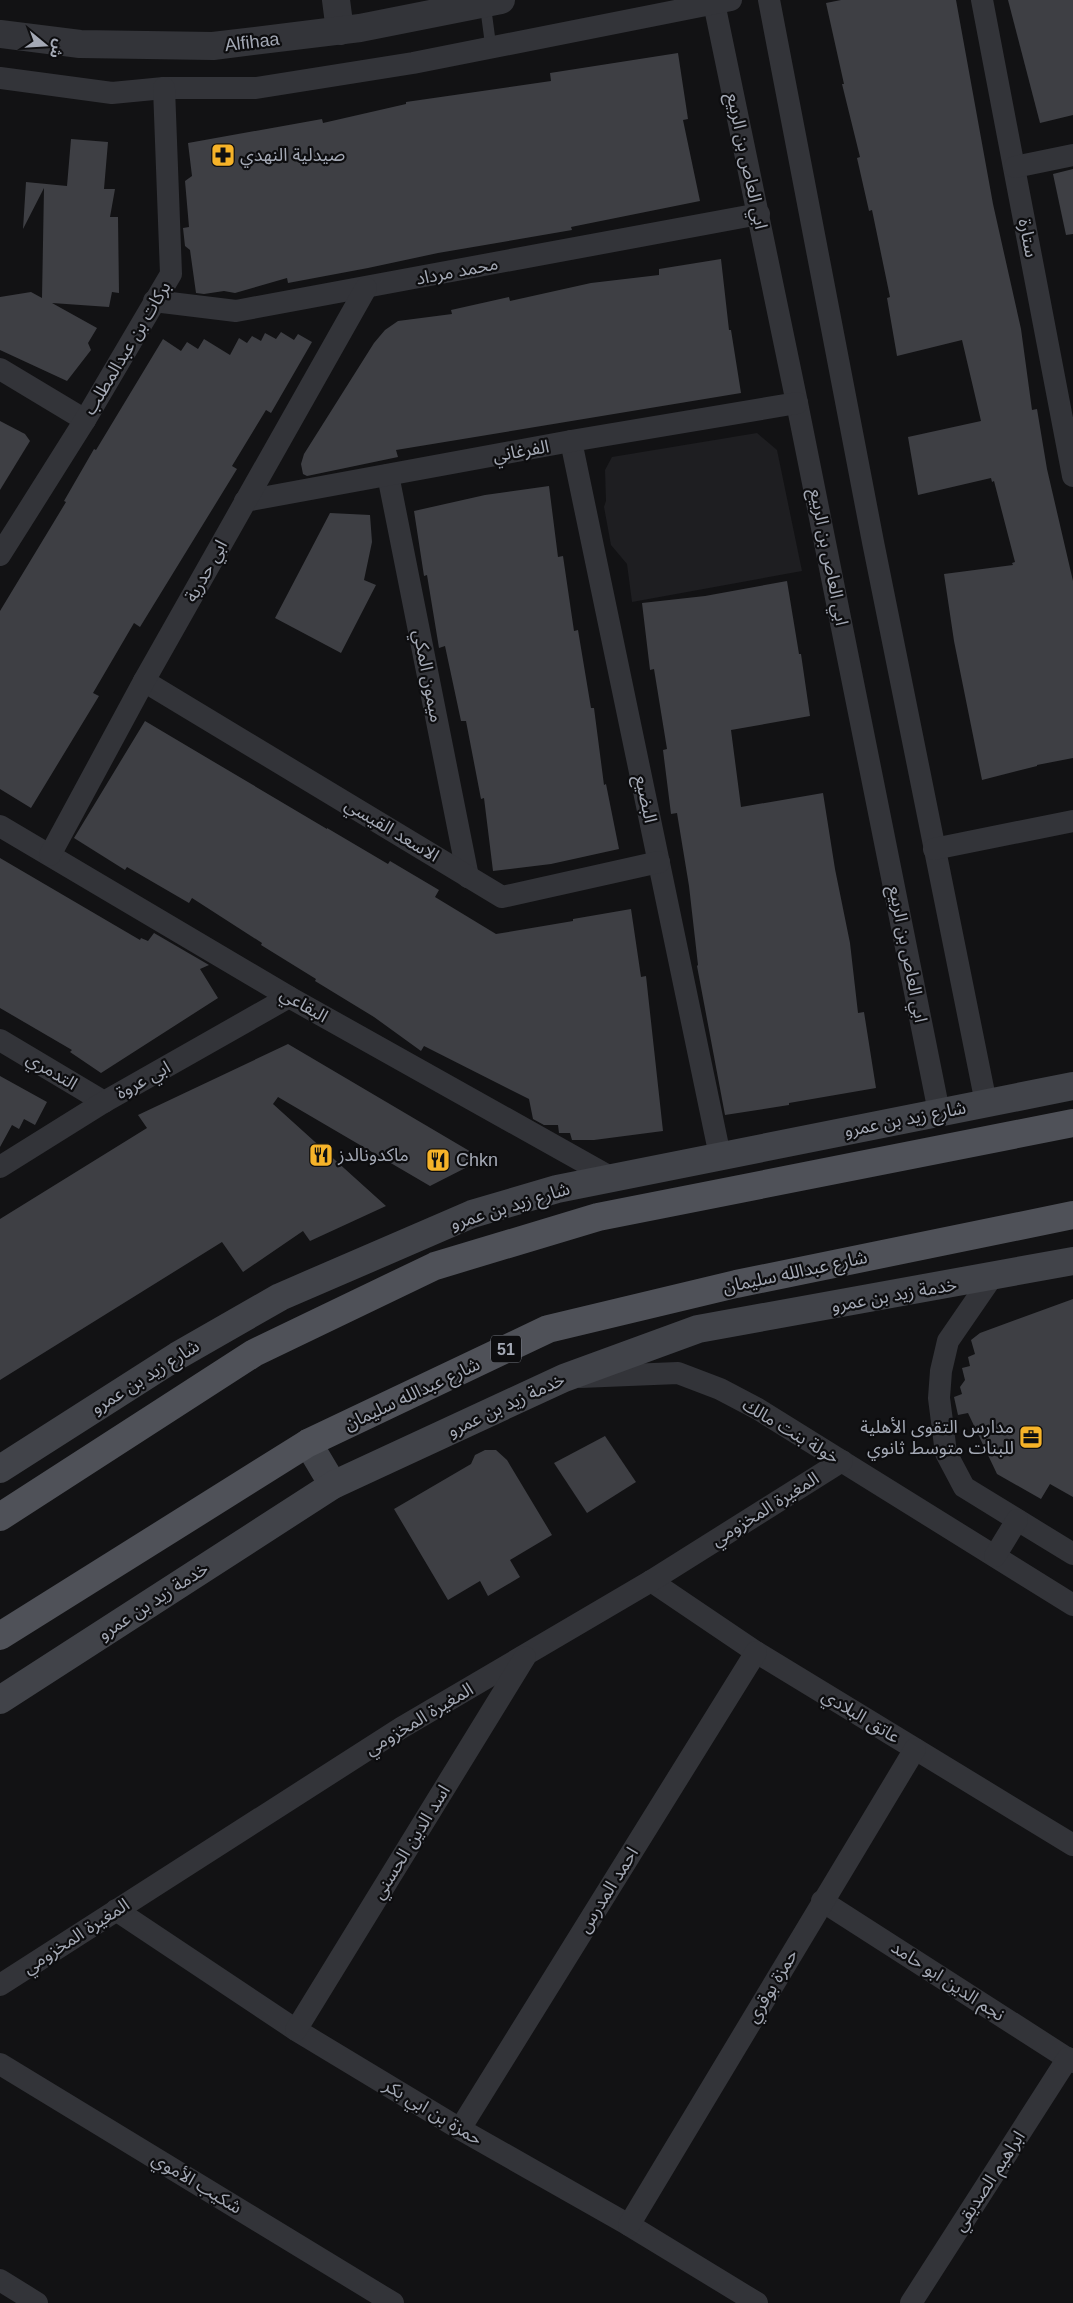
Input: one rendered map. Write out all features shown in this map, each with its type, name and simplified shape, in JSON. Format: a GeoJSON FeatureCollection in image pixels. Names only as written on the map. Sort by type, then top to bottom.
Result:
{"type":"FeatureCollection","features":[{"type":"Feature","properties":{"kind":"main road","name":"شارع زيد بن عمرو"},"geometry":{"type":"LineString","coordinates":[[0,1468],[177,1356],[280,1298],[472,1214],[557,1189],[1073,1086]]}},
{"type":"Feature","properties":{"kind":"main road"},"geometry":{"type":"LineString","coordinates":[[0,1517],[254,1353],[436,1266],[598,1217],[1073,1123]]}},
{"type":"Feature","properties":{"kind":"main road","name":"شارع عبدالله سليمان"},"geometry":{"type":"LineString","coordinates":[[0,1636],[308,1443],[548,1329],[736,1284],[1073,1215]]}},
{"type":"Feature","properties":{"kind":"main road","name":"خدمة زيد بن عمرو"},"geometry":{"type":"LineString","coordinates":[[0,1700],[333,1485],[564,1378],[698,1329],[1073,1261]]}},
{"type":"Feature","properties":{"kind":"main road"},"geometry":{"type":"LineString","coordinates":[[235,1323],[254,1353]]}},
{"type":"Feature","properties":{"kind":"main road"},"geometry":{"type":"LineString","coordinates":[[308,1443],[333,1485]]}},
{"type":"Feature","properties":{"kind":"street"},"geometry":{"type":"LineString","coordinates":[[336,0],[340,31]]}},
{"type":"Feature","properties":{"kind":"street"},"geometry":{"type":"LineString","coordinates":[[769,0],[873,542],[986,1103]]}},
{"type":"Feature","properties":{"kind":"street","name":"ستارة"},"geometry":{"type":"LineString","coordinates":[[982,0],[1073,476]]}},
{"type":"Feature","properties":{"kind":"street","name":"Alfihaa"},"geometry":{"type":"LineString","coordinates":[[0,34],[80,44],[213,46],[340,31],[493,2]]}},
{"type":"Feature","properties":{"kind":"street"},"geometry":{"type":"LineString","coordinates":[[0,78],[112,93],[164,88],[256,88],[413,63],[722,2]]}},
{"type":"Feature","properties":{"kind":"street","name":"ابي العاص بن الربيع"},"geometry":{"type":"LineString","coordinates":[[722,2],[759,214],[939,1112]]}},
{"type":"Feature","properties":{"kind":"street","name":"بركات بن عبدالمطلب"},"geometry":{"type":"LineString","coordinates":[[0,556],[85,420],[171,274],[164,88]]}},
{"type":"Feature","properties":{"kind":"street"},"geometry":{"type":"LineString","coordinates":[[1015,167],[1073,155]]}},
{"type":"Feature","properties":{"kind":"street","name":"محمد مرداد"},"geometry":{"type":"LineString","coordinates":[[154,301],[236,311],[759,214]]}},
{"type":"Feature","properties":{"kind":"street","name":"ابي حدرية"},"geometry":{"type":"LineString","coordinates":[[50,855],[144,681],[366,288]]}},
{"type":"Feature","properties":{"kind":"street"},"geometry":{"type":"LineString","coordinates":[[0,369],[85,420]]}},
{"type":"Feature","properties":{"kind":"street","name":"الفرغاني"},"geometry":{"type":"LineString","coordinates":[[245,501],[797,403]]}},
{"type":"Feature","properties":{"kind":"street","name":"البضيع"},"geometry":{"type":"LineString","coordinates":[[571,442],[720,1156]]}},
{"type":"Feature","properties":{"kind":"street","name":"ميمون المكي"},"geometry":{"type":"LineString","coordinates":[[388,475],[468,876]]}},
{"type":"Feature","properties":{"kind":"street","name":"الاسعد القيسي"},"geometry":{"type":"LineString","coordinates":[[144,681],[502,897],[659,862]]}},
{"type":"Feature","properties":{"kind":"street"},"geometry":{"type":"LineString","coordinates":[[934,849],[1073,821]]}},
{"type":"Feature","properties":{"kind":"street","name":"البقاعي"},"geometry":{"type":"LineString","coordinates":[[0,826],[289,997],[612,1178]]}},
{"type":"Feature","properties":{"kind":"street","name":"ابي عروة"},"geometry":{"type":"LineString","coordinates":[[0,1166],[104,1102],[289,997]]}},
{"type":"Feature","properties":{"kind":"street","name":"التدمري"},"geometry":{"type":"LineString","coordinates":[[0,1040],[104,1102]]}},
{"type":"Feature","properties":{"kind":"street"},"geometry":{"type":"LineString","coordinates":[[992,1277],[948,1341],[941,1371],[939,1398],[946,1453],[964,1487],[1073,1554]]}},
{"type":"Feature","properties":{"kind":"street","name":"خولة بنت مالك"},"geometry":{"type":"LineString","coordinates":[[564,1378],[678,1373],[720,1389],[758,1409],[1073,1605]]}},
{"type":"Feature","properties":{"kind":"street","name":"المغيرة المخزومي"},"geometry":{"type":"LineString","coordinates":[[0,1985],[401,1728],[651,1581],[842,1461]]}},
{"type":"Feature","properties":{"kind":"street"},"geometry":{"type":"LineString","coordinates":[[995,1556],[1017,1520]]}},
{"type":"Feature","properties":{"kind":"street","name":"عاتق البلادي"},"geometry":{"type":"LineString","coordinates":[[651,1581],[756,1652],[1073,1845]]}},
{"type":"Feature","properties":{"kind":"street","name":"احمد المدرس"},"geometry":{"type":"LineString","coordinates":[[460,2129],[756,1652]]}},
{"type":"Feature","properties":{"kind":"street","name":"اسد الدين الحسني"},"geometry":{"type":"LineString","coordinates":[[296,2030],[527,1654]]}},
{"type":"Feature","properties":{"kind":"street","name":"حمزة بوقري"},"geometry":{"type":"LineString","coordinates":[[630,2225],[822,1901],[915,1749]]}},
{"type":"Feature","properties":{"kind":"street","name":"نجم الدين ابو حامد"},"geometry":{"type":"LineString","coordinates":[[822,1901],[1070,2060]]}},
{"type":"Feature","properties":{"kind":"street","name":"حمزة بن ابي بكر"},"geometry":{"type":"LineString","coordinates":[[116,1910],[296,2030],[460,2129],[630,2225],[757,2303]]}},
{"type":"Feature","properties":{"kind":"street","name":"ابراهيم الصديقي"},"geometry":{"type":"LineString","coordinates":[[911,2303],[1070,2060]]}},
{"type":"Feature","properties":{"kind":"street","name":"شكيب الأموي"},"geometry":{"type":"LineString","coordinates":[[0,2064],[393,2303]]}},
{"type":"Feature","properties":{"kind":"street"},"geometry":{"type":"LineString","coordinates":[[0,2280],[37,2303]]}},
{"type":"Feature","properties":{"kind":"lane"},"geometry":{"type":"LineString","coordinates":[[491,48],[493,2]]}},
{"type":"Feature","properties":{"kind":"shaded area"},"geometry":{"type":"Polygon","coordinates":[[[757,433],[777,450],[802,571],[632,602],[627,564],[611,545],[604,507],[606,501],[605,470],[612,457],[757,433]]]}},
{"type":"Feature","properties":{"kind":"building"},"geometry":{"type":"Polygon","coordinates":[[[841,0],[956,0],[993,204],[1021,329],[1032,410],[1037,409],[1047,469],[1073,581],[1073,758],[1037,765],[982,780],[954,641],[944,574],[1013,565],[1012,563],[1015,562],[994,481],[992,482],[991,478],[918,495],[908,437],[981,421],[962,340],[897,356],[887,298],[890,297],[872,210],[869,211],[857,158],[860,157],[842,84],[844,84],[826,3],[841,0]]]}},
{"type":"Feature","properties":{"kind":"building"},"geometry":{"type":"Polygon","coordinates":[[[1008,0],[1073,0],[1073,115],[1040,123],[1008,0]]]}},
{"type":"Feature","properties":{"kind":"building"},"geometry":{"type":"Polygon","coordinates":[[[678,53],[688,119],[683,120],[700,201],[571,227],[572,230],[438,253],[288,283],[287,278],[235,293],[224,291],[204,294],[196,293],[190,250],[185,246],[183,228],[189,227],[185,181],[192,176],[188,143],[322,119],[323,123],[406,104],[406,102],[551,81],[550,73],[678,53]]]}},
{"type":"Feature","properties":{"kind":"building"},"geometry":{"type":"Polygon","coordinates":[[[71,139],[108,142],[104,189],[115,189],[110,217],[118,217],[119,293],[112,292],[109,307],[52,303],[97,328],[88,343],[91,350],[67,381],[0,350],[0,297],[31,292],[42,298],[44,188],[23,229],[26,182],[67,186],[71,139]]]}},
{"type":"Feature","properties":{"kind":"building"},"geometry":{"type":"Polygon","coordinates":[[[1073,169],[1073,234],[1066,235],[1053,174],[1073,169]]]}},
{"type":"Feature","properties":{"kind":"building"},"geometry":{"type":"Polygon","coordinates":[[[721,259],[729,330],[731,330],[741,393],[396,450],[398,457],[307,476],[303,474],[301,464],[304,454],[374,343],[385,330],[398,321],[452,314],[451,310],[509,297],[510,301],[591,283],[659,275],[659,269],[721,259]]]}},
{"type":"Feature","properties":{"kind":"building"},"geometry":{"type":"Polygon","coordinates":[[[281,332],[294,340],[298,334],[312,342],[271,413],[266,410],[232,466],[237,469],[140,627],[134,623],[93,693],[99,696],[31,808],[0,789],[0,611],[66,502],[64,501],[94,449],[96,450],[163,339],[181,351],[187,342],[198,349],[204,339],[230,355],[239,338],[247,343],[252,336],[261,341],[265,333],[276,339],[281,332]]]}},
{"type":"Feature","properties":{"kind":"building"},"geometry":{"type":"Polygon","coordinates":[[[0,421],[25,434],[30,441],[0,490],[0,421]]]}},
{"type":"Feature","properties":{"kind":"building"},"geometry":{"type":"Polygon","coordinates":[[[549,486],[558,557],[563,556],[574,631],[578,630],[591,708],[594,708],[604,785],[606,784],[619,849],[551,864],[493,871],[484,798],[481,799],[466,721],[461,721],[445,646],[439,648],[427,575],[424,576],[414,511],[485,495],[549,486]]]}},
{"type":"Feature","properties":{"kind":"building"},"geometry":{"type":"Polygon","coordinates":[[[330,513],[370,515],[372,542],[364,580],[376,585],[341,653],[275,618],[330,513]]]}},
{"type":"Feature","properties":{"kind":"building"},"geometry":{"type":"Polygon","coordinates":[[[787,581],[799,654],[801,654],[810,716],[731,730],[741,807],[823,793],[835,869],[850,943],[858,1013],[864,1012],[876,1088],[725,1115],[697,966],[689,886],[677,813],[671,814],[663,750],[667,749],[654,669],[650,670],[642,603],[705,596],[787,581]]]}},
{"type":"Feature","properties":{"kind":"building"},"geometry":{"type":"Polygon","coordinates":[[[145,721],[327,829],[388,864],[390,861],[439,890],[435,897],[496,934],[631,909],[641,977],[646,976],[663,1131],[594,1140],[572,1140],[570,1133],[559,1133],[558,1125],[544,1125],[533,1119],[529,1099],[424,1046],[421,1051],[374,1017],[315,981],[316,979],[261,945],[262,943],[192,898],[189,903],[127,867],[125,870],[74,838],[145,721]]]}},
{"type":"Feature","properties":{"kind":"building"},"geometry":{"type":"Polygon","coordinates":[[[0,858],[140,940],[141,938],[148,941],[154,933],[209,965],[200,969],[218,998],[101,1073],[70,1052],[72,1050],[0,1008],[0,858]]]}},
{"type":"Feature","properties":{"kind":"building"},"geometry":{"type":"Polygon","coordinates":[[[288,1044],[483,1159],[430,1186],[278,1097],[273,1104],[386,1206],[310,1241],[303,1231],[243,1272],[222,1242],[0,1380],[0,1219],[147,1128],[138,1115],[288,1044]]]}},
{"type":"Feature","properties":{"kind":"building"},"geometry":{"type":"Polygon","coordinates":[[[0,1076],[47,1102],[35,1125],[24,1119],[19,1129],[12,1125],[0,1147],[0,1076]]]}},
{"type":"Feature","properties":{"kind":"building"},"geometry":{"type":"Polygon","coordinates":[[[1073,1299],[1073,1497],[1050,1484],[1041,1499],[997,1474],[968,1413],[958,1415],[954,1397],[962,1394],[960,1387],[965,1380],[962,1368],[970,1366],[968,1357],[975,1354],[971,1340],[980,1333],[1073,1299]]]}},
{"type":"Feature","properties":{"kind":"building"},"geometry":{"type":"Polygon","coordinates":[[[605,1436],[636,1482],[587,1513],[554,1463],[605,1436]]]}},
{"type":"Feature","properties":{"kind":"building"},"geometry":{"type":"Polygon","coordinates":[[[485,1450],[496,1450],[507,1460],[552,1535],[510,1560],[520,1577],[488,1596],[480,1581],[448,1600],[394,1509],[471,1464],[475,1455],[485,1450]]]}},
{"type":"Feature","properties":{"kind":"place","name":"صيدلية النهدي"},"geometry":{"type":"Point","coordinates":[223,155]}},
{"type":"Feature","properties":{"kind":"place","name":"ماكدونالدز"},"geometry":{"type":"Point","coordinates":[321,1155]}},
{"type":"Feature","properties":{"kind":"place","name":"Chkn"},"geometry":{"type":"Point","coordinates":[438,1160]}},
{"type":"Feature","properties":{"kind":"place","name":"مدارس التقوى الأهلية للبنات متوسط ثانوي"},"geometry":{"type":"Point","coordinates":[1031,1437]}}]}
